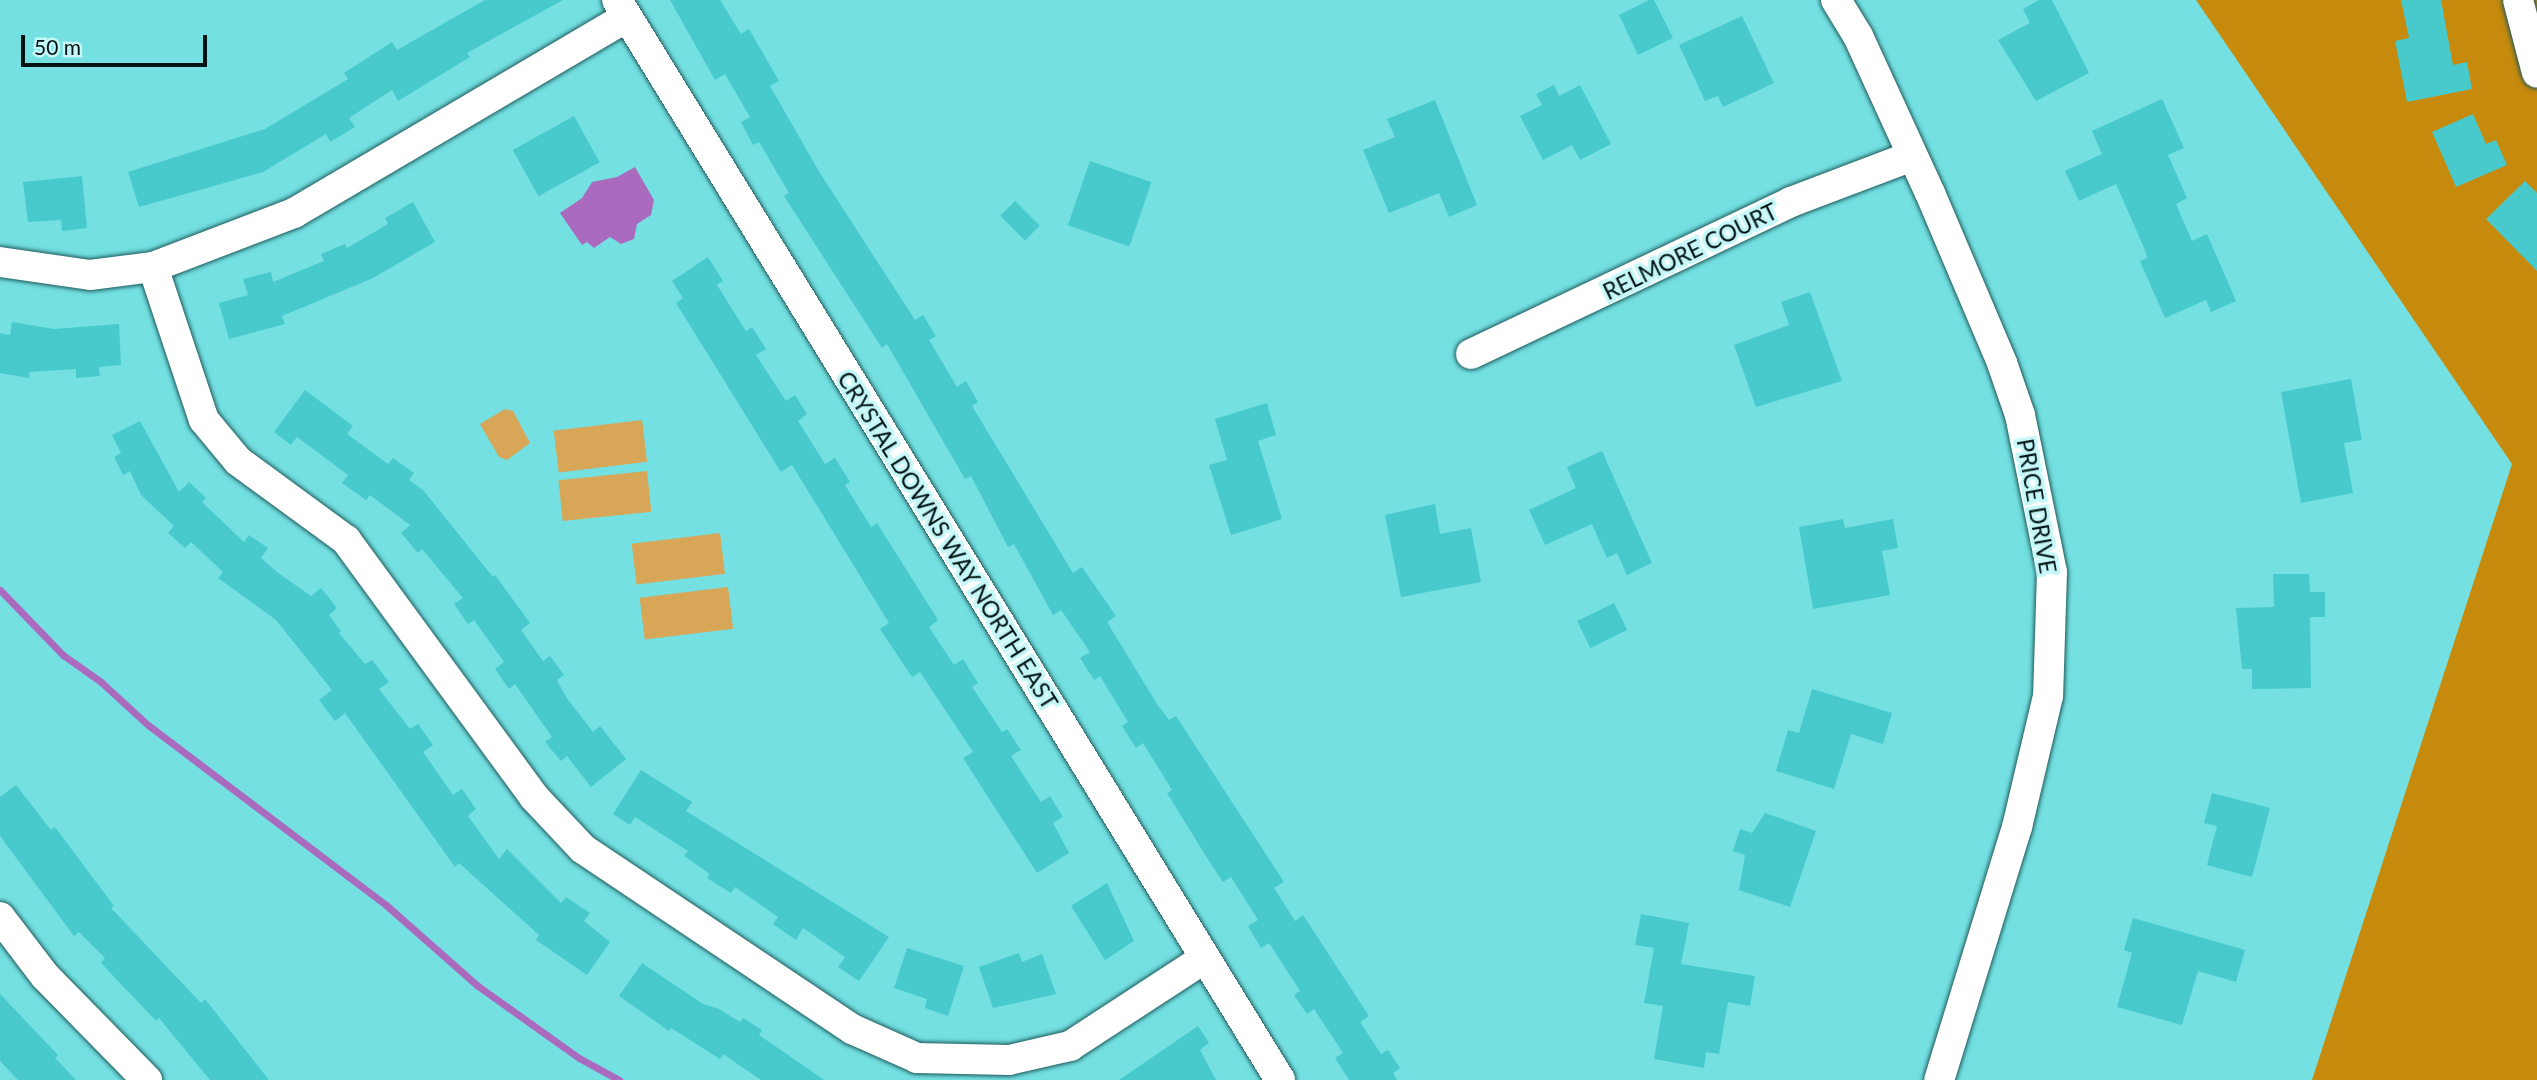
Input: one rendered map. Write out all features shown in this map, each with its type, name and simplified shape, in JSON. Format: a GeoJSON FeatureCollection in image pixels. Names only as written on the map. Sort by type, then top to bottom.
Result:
{"type":"FeatureCollection","features":[{"type":"Feature","properties":{"kind":"street","name":"PRICE DRIVE"},"geometry":{"type":"LineString","coordinates":[[1836,0],[1858,36],[1912,156],[2020,415],[2052,572],[2048,696],[2017,827],[1940,1080]]}},
{"type":"Feature","properties":{"kind":"street"},"geometry":{"type":"LineString","coordinates":[[2518,0],[2537,73]]}},
{"type":"Feature","properties":{"kind":"street"},"geometry":{"type":"LineString","coordinates":[[0,262],[90,275],[153,267],[293,213],[622,8]]}},
{"type":"Feature","properties":{"kind":"street","name":"CRYSTAL DOWNS WAY NORTH EAST"},"geometry":{"type":"LineString","coordinates":[[622,8],[1280,1080]]}},
{"type":"Feature","properties":{"kind":"street","name":"RELMORE COURT"},"geometry":{"type":"LineString","coordinates":[[1471,354],[1791,202],[1912,156]]}},
{"type":"Feature","properties":{"kind":"street"},"geometry":{"type":"LineString","coordinates":[[153,267],[204,420],[238,461],[346,540],[534,797],[583,849],[840,1021],[917,1058],[1009,1060],[1070,1046],[1205,958]]}},
{"type":"Feature","properties":{"kind":"street"},"geometry":{"type":"LineString","coordinates":[[0,917],[45,976],[147,1080]]}},
{"type":"Feature","properties":{"kind":"shaded area"},"geometry":{"type":"Polygon","coordinates":[[[2196,0],[2537,0],[2537,1080],[2312,1080],[2512,464],[2196,0]]]}},
{"type":"Feature","properties":{"kind":"shaded area"},"geometry":{"type":"Polygon","coordinates":[[[635,167],[654,200],[651,215],[637,224],[634,239],[621,244],[610,237],[594,248],[587,242],[582,245],[560,213],[582,198],[592,182],[617,177],[635,167]]]}},
{"type":"Feature","properties":{"kind":"shaded area"},"geometry":{"type":"Polygon","coordinates":[[[505,409],[513,411],[530,443],[507,460],[499,457],[480,424],[505,409]]]}},
{"type":"Feature","properties":{"kind":"shaded area"},"geometry":{"type":"Polygon","coordinates":[[[642,420],[647,462],[559,473],[554,431],[642,420]]]}},
{"type":"Feature","properties":{"kind":"shaded area"},"geometry":{"type":"Polygon","coordinates":[[[647,471],[651,512],[563,521],[558,480],[647,471]]]}},
{"type":"Feature","properties":{"kind":"shaded area"},"geometry":{"type":"Polygon","coordinates":[[[720,533],[725,574],[637,585],[632,544],[720,533]]]}},
{"type":"Feature","properties":{"kind":"shaded area"},"geometry":{"type":"Polygon","coordinates":[[[728,587],[733,629],[645,640],[640,598],[728,587]]]}},
{"type":"Feature","properties":{"kind":"building"},"geometry":{"type":"Polygon","coordinates":[[[485,0],[563,0],[467,53],[470,57],[398,101],[392,90],[349,118],[355,127],[330,142],[326,134],[263,172],[139,207],[128,172],[265,129],[348,79],[344,73],[392,42],[397,50],[485,0]]]}},
{"type":"Feature","properties":{"kind":"building"},"geometry":{"type":"Polygon","coordinates":[[[670,0],[720,0],[741,34],[749,29],[779,81],[770,86],[820,173],[915,320],[923,315],[936,336],[929,340],[957,387],[966,381],[978,402],[972,406],[1073,573],[1082,567],[1116,616],[1107,622],[1157,704],[1169,720],[1176,716],[1284,882],[1274,888],[1295,921],[1303,915],[1369,1016],[1360,1022],[1381,1054],[1388,1050],[1400,1068],[1393,1073],[1397,1080],[1349,1080],[1335,1058],[1343,1053],[1314,1009],[1307,1014],[1294,995],[1300,991],[1269,943],[1261,948],[1248,926],[1258,920],[1231,877],[1223,882],[1209,861],[1167,793],[1172,790],[1143,743],[1136,748],[1122,726],[1128,722],[1100,676],[1094,680],[1080,658],[1090,652],[1061,610],[1053,615],[1014,544],[1008,547],[971,476],[965,479],[887,344],[882,348],[784,196],[789,193],[759,142],[753,145],[741,122],[750,117],[725,74],[715,80],[670,0]]]}},
{"type":"Feature","properties":{"kind":"building"},"geometry":{"type":"Polygon","coordinates":[[[1654,0],[1673,38],[1638,55],[1619,15],[1654,0]]]}},
{"type":"Feature","properties":{"kind":"building"},"geometry":{"type":"Polygon","coordinates":[[[2039,0],[2052,0],[2089,73],[2036,101],[1998,40],[2030,23],[2023,9],[2039,0]]]}},
{"type":"Feature","properties":{"kind":"building"},"geometry":{"type":"Polygon","coordinates":[[[2401,0],[2441,0],[2453,65],[2467,62],[2472,89],[2407,102],[2395,41],[2409,38],[2401,0]]]}},
{"type":"Feature","properties":{"kind":"building"},"geometry":{"type":"Polygon","coordinates":[[[1742,16],[1774,83],[1723,107],[1718,96],[1705,101],[1679,45],[1742,16]]]}},
{"type":"Feature","properties":{"kind":"building"},"geometry":{"type":"Polygon","coordinates":[[[1554,85],[1559,96],[1580,85],[1611,144],[1580,160],[1572,145],[1543,160],[1520,116],[1542,105],[1536,94],[1554,85]]]}},
{"type":"Feature","properties":{"kind":"building"},"geometry":{"type":"Polygon","coordinates":[[[2162,99],[2184,148],[2168,155],[2187,198],[2176,204],[2192,241],[2207,234],[2236,301],[2211,312],[2206,300],[2165,318],[2140,261],[2147,258],[2145,250],[2116,184],[2079,201],[2065,171],[2102,154],[2092,131],[2162,99]]]}},
{"type":"Feature","properties":{"kind":"building"},"geometry":{"type":"Polygon","coordinates":[[[1435,100],[1477,205],[1449,217],[1439,193],[1389,213],[1363,150],[1395,137],[1387,119],[1435,100]]]}},
{"type":"Feature","properties":{"kind":"building"},"geometry":{"type":"Polygon","coordinates":[[[2473,114],[2486,144],[2496,140],[2507,165],[2456,187],[2432,132],[2473,114]]]}},
{"type":"Feature","properties":{"kind":"building"},"geometry":{"type":"Polygon","coordinates":[[[574,116],[600,162],[538,196],[513,150],[574,116]]]}},
{"type":"Feature","properties":{"kind":"building"},"geometry":{"type":"Polygon","coordinates":[[[1090,161],[1151,182],[1129,246],[1068,225],[1090,161]]]}},
{"type":"Feature","properties":{"kind":"building"},"geometry":{"type":"Polygon","coordinates":[[[82,176],[87,228],[62,231],[61,220],[28,222],[23,182],[82,176]]]}},
{"type":"Feature","properties":{"kind":"building"},"geometry":{"type":"Polygon","coordinates":[[[2525,181],[2537,193],[2537,271],[2486,219],[2525,181]]]}},
{"type":"Feature","properties":{"kind":"building"},"geometry":{"type":"Polygon","coordinates":[[[1015,201],[1040,226],[1025,241],[1000,216],[1015,201]]]}},
{"type":"Feature","properties":{"kind":"building"},"geometry":{"type":"Polygon","coordinates":[[[413,202],[435,242],[373,278],[282,316],[285,324],[229,339],[219,303],[248,295],[243,279],[271,272],[273,282],[324,261],[321,254],[345,244],[347,248],[388,224],[385,218],[413,202]]]}},
{"type":"Feature","properties":{"kind":"building"},"geometry":{"type":"Polygon","coordinates":[[[708,257],[723,281],[717,285],[746,331],[752,327],[766,349],[756,355],[786,401],[795,395],[807,414],[798,421],[825,464],[835,458],[850,482],[845,485],[871,527],[877,523],[938,620],[929,627],[954,665],[963,659],[978,683],[972,687],[1002,732],[1007,729],[1021,750],[1011,756],[1041,802],[1050,796],[1063,817],[1053,823],[1069,853],[1037,873],[963,758],[973,752],[920,672],[912,677],[880,629],[889,623],[792,465],[781,472],[676,303],[683,298],[672,281],[708,257]]]}},
{"type":"Feature","properties":{"kind":"building"},"geometry":{"type":"Polygon","coordinates":[[[1810,292],[1842,381],[1756,407],[1734,345],[1789,325],[1781,302],[1810,292]]]}},
{"type":"Feature","properties":{"kind":"building"},"geometry":{"type":"Polygon","coordinates":[[[12,322],[54,329],[119,324],[121,365],[99,367],[100,376],[76,378],[76,369],[30,372],[29,378],[0,373],[0,333],[10,335],[12,322]]]}},
{"type":"Feature","properties":{"kind":"building"},"geometry":{"type":"Polygon","coordinates":[[[2351,379],[2362,440],[2344,443],[2353,493],[2301,503],[2281,392],[2351,379]]]}},
{"type":"Feature","properties":{"kind":"building"},"geometry":{"type":"Polygon","coordinates":[[[305,390],[353,426],[347,434],[388,464],[393,458],[414,473],[409,480],[423,490],[493,577],[495,575],[530,623],[521,630],[543,661],[550,656],[564,675],[557,680],[566,697],[593,732],[600,726],[626,759],[591,787],[567,756],[561,761],[545,742],[552,737],[515,684],[509,689],[495,669],[504,662],[474,620],[468,624],[454,604],[463,598],[422,549],[418,553],[401,533],[410,525],[370,495],[366,500],[342,483],[348,475],[297,437],[291,445],[274,432],[305,390]]]}},
{"type":"Feature","properties":{"kind":"building"},"geometry":{"type":"Polygon","coordinates":[[[1267,403],[1276,435],[1258,441],[1282,519],[1231,535],[1209,465],[1227,460],[1215,419],[1267,403]]]}},
{"type":"Feature","properties":{"kind":"building"},"geometry":{"type":"Polygon","coordinates":[[[140,421],[179,492],[189,482],[206,498],[202,502],[244,542],[249,535],[268,548],[261,558],[277,572],[311,596],[321,588],[337,608],[329,615],[341,631],[339,633],[365,664],[372,660],[389,682],[379,689],[410,729],[418,724],[433,745],[423,752],[453,795],[462,789],[476,809],[468,816],[499,859],[507,849],[561,903],[566,897],[590,913],[584,921],[610,942],[587,975],[536,940],[539,935],[459,863],[455,867],[345,713],[335,721],[319,700],[332,690],[276,620],[218,578],[223,572],[191,542],[185,548],[168,533],[174,526],[141,495],[130,471],[123,475],[114,457],[121,453],[112,435],[140,421]]]}},
{"type":"Feature","properties":{"kind":"building"},"geometry":{"type":"Polygon","coordinates":[[[1602,451],[1652,563],[1627,575],[1617,553],[1607,558],[1592,524],[1545,545],[1529,510],[1576,488],[1567,467],[1602,451]]]}},
{"type":"Feature","properties":{"kind":"building"},"geometry":{"type":"Polygon","coordinates":[[[1435,504],[1440,534],[1471,528],[1481,582],[1401,597],[1385,515],[1435,504]]]}},
{"type":"Feature","properties":{"kind":"building"},"geometry":{"type":"Polygon","coordinates":[[[1843,519],[1845,528],[1893,519],[1898,548],[1882,551],[1890,595],[1813,609],[1799,527],[1843,519]]]}},
{"type":"Feature","properties":{"kind":"building"},"geometry":{"type":"Polygon","coordinates":[[[2273,574],[2309,574],[2310,592],[2325,592],[2325,617],[2310,617],[2311,688],[2252,689],[2252,669],[2242,669],[2236,608],[2274,607],[2273,574]]]}},
{"type":"Feature","properties":{"kind":"building"},"geometry":{"type":"Polygon","coordinates":[[[1614,603],[1627,630],[1590,648],[1577,621],[1614,603]]]}},
{"type":"Feature","properties":{"kind":"building"},"geometry":{"type":"Polygon","coordinates":[[[1812,689],[1892,713],[1883,744],[1851,734],[1834,789],[1776,771],[1788,730],[1799,733],[1812,689]]]}},
{"type":"Feature","properties":{"kind":"building"},"geometry":{"type":"Polygon","coordinates":[[[641,770],[692,802],[686,811],[889,937],[859,981],[838,967],[845,957],[803,928],[796,940],[773,924],[778,917],[735,887],[731,893],[707,878],[710,874],[684,856],[688,851],[635,817],[630,825],[613,814],[641,770]]]}},
{"type":"Feature","properties":{"kind":"building"},"geometry":{"type":"Polygon","coordinates":[[[16,785],[51,830],[55,827],[114,906],[111,908],[201,1003],[205,999],[269,1080],[210,1080],[159,1018],[156,1021],[101,963],[105,958],[79,932],[74,936],[0,836],[0,797],[16,785]]]}},
{"type":"Feature","properties":{"kind":"building"},"geometry":{"type":"Polygon","coordinates":[[[2212,793],[2270,808],[2252,877],[2207,865],[2217,826],[2204,823],[2212,793]]]}},
{"type":"Feature","properties":{"kind":"building"},"geometry":{"type":"Polygon","coordinates":[[[1765,813],[1816,831],[1790,907],[1739,890],[1745,855],[1733,851],[1740,829],[1752,833],[1765,813]]]}},
{"type":"Feature","properties":{"kind":"building"},"geometry":{"type":"Polygon","coordinates":[[[1107,883],[1134,941],[1105,960],[1071,906],[1107,883]]]}},
{"type":"Feature","properties":{"kind":"building"},"geometry":{"type":"Polygon","coordinates":[[[1641,914],[1689,923],[1681,964],[1755,976],[1750,1006],[1728,1002],[1719,1054],[1706,1052],[1704,1068],[1654,1059],[1663,1006],[1644,1003],[1654,948],[1635,945],[1641,914]]]}},
{"type":"Feature","properties":{"kind":"building"},"geometry":{"type":"Polygon","coordinates":[[[2133,918],[2245,950],[2236,982],[2198,971],[2182,1025],[2117,1007],[2132,953],[2124,950],[2133,918]]]}},
{"type":"Feature","properties":{"kind":"building"},"geometry":{"type":"Polygon","coordinates":[[[907,948],[964,966],[948,1016],[925,1008],[927,999],[894,988],[907,948]]]}},
{"type":"Feature","properties":{"kind":"building"},"geometry":{"type":"Polygon","coordinates":[[[1019,953],[1022,962],[1042,954],[1056,994],[993,1008],[979,967],[1019,953]]]}},
{"type":"Feature","properties":{"kind":"building"},"geometry":{"type":"Polygon","coordinates":[[[642,963],[703,1004],[719,1009],[740,1022],[743,1018],[762,1030],[759,1035],[824,1080],[761,1080],[723,1054],[720,1059],[671,1028],[669,1031],[619,996],[642,963]]]}},
{"type":"Feature","properties":{"kind":"building"},"geometry":{"type":"Polygon","coordinates":[[[0,994],[58,1055],[55,1058],[76,1080],[18,1080],[0,1061],[0,994]]]}},
{"type":"Feature","properties":{"kind":"building"},"geometry":{"type":"Polygon","coordinates":[[[1198,1026],[1209,1043],[1200,1050],[1216,1080],[1119,1080],[1198,1026]]]}},
{"type":"Feature","properties":{"kind":"waterway"},"geometry":{"type":"LineString","coordinates":[[0,590],[63,655],[101,682],[148,725],[386,905],[478,986],[579,1058],[619,1080]]}}]}
